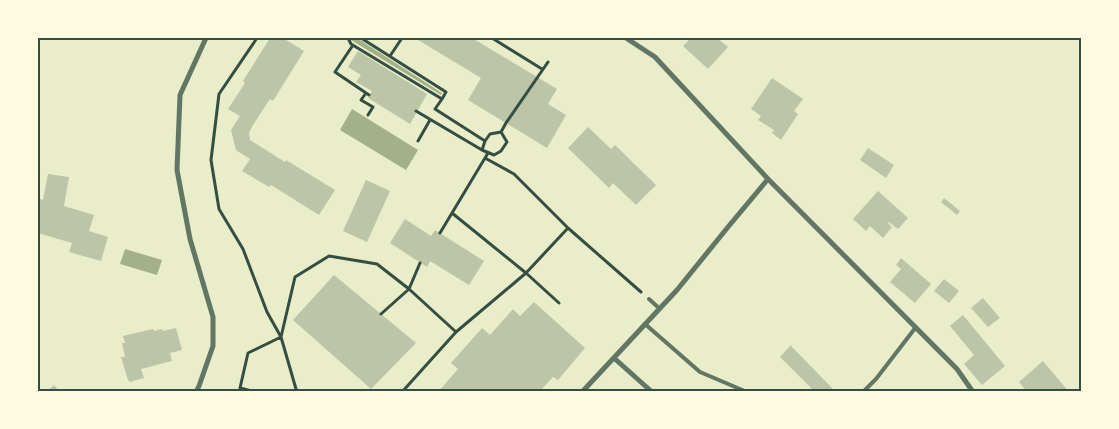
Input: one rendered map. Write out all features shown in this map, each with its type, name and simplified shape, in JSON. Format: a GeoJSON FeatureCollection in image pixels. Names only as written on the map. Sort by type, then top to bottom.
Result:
{"type":"FeatureCollection","features":[{"type":"Feature","properties":{"kind":"street"},"geometry":{"type":"LineString","coordinates":[[196,392],[213,346],[213,316],[190,239],[177,170],[180,95],[206,38]]}},
{"type":"Feature","properties":{"kind":"street"},"geometry":{"type":"LineString","coordinates":[[626,38],[655,57],[768,179],[957,369],[973,392]]}},
{"type":"Feature","properties":{"kind":"street"},"geometry":{"type":"LineString","coordinates":[[582,392],[677,290],[768,179]]}},
{"type":"Feature","properties":{"kind":"street"},"geometry":{"type":"LineString","coordinates":[[614,358],[652,392]]}},
{"type":"Feature","properties":{"kind":"lane"},"geometry":{"type":"LineString","coordinates":[[649,299],[660,309]]}},
{"type":"Feature","properties":{"kind":"lane"},"geometry":{"type":"LineString","coordinates":[[646,324],[700,372],[747,392]]}},
{"type":"Feature","properties":{"kind":"lane"},"geometry":{"type":"LineString","coordinates":[[863,392],[876,379],[916,327]]}},
{"type":"Feature","properties":{"kind":"path"},"geometry":{"type":"LineString","coordinates":[[257,38],[219,94],[211,160],[219,210],[243,249],[267,312],[281,337],[296,389],[299,392]]}},
{"type":"Feature","properties":{"kind":"path"},"geometry":{"type":"LineString","coordinates":[[348,38],[351,44],[442,99]]}},
{"type":"Feature","properties":{"kind":"path"},"geometry":{"type":"LineString","coordinates":[[361,38],[446,92],[435,109],[485,141]]}},
{"type":"Feature","properties":{"kind":"path"},"geometry":{"type":"LineString","coordinates":[[390,56],[402,38]]}},
{"type":"Feature","properties":{"kind":"path"},"geometry":{"type":"LineString","coordinates":[[492,38],[542,68]]}},
{"type":"Feature","properties":{"kind":"path"},"geometry":{"type":"LineString","coordinates":[[353,45],[335,72],[368,94],[361,100],[373,107],[368,115]]}},
{"type":"Feature","properties":{"kind":"path"},"geometry":{"type":"LineString","coordinates":[[482,150],[490,134],[501,132],[542,68],[548,62]]}},
{"type":"Feature","properties":{"kind":"path"},"geometry":{"type":"LineString","coordinates":[[416,112],[494,155],[507,142],[501,132]]}},
{"type":"Feature","properties":{"kind":"path"},"geometry":{"type":"LineString","coordinates":[[418,141],[430,120]]}},
{"type":"Feature","properties":{"kind":"path"},"geometry":{"type":"LineString","coordinates":[[440,234],[488,152]]}},
{"type":"Feature","properties":{"kind":"path"},"geometry":{"type":"LineString","coordinates":[[485,158],[514,174],[568,228],[649,299]]}},
{"type":"Feature","properties":{"kind":"path"},"geometry":{"type":"LineString","coordinates":[[452,213],[526,273],[559,303]]}},
{"type":"Feature","properties":{"kind":"path"},"geometry":{"type":"LineString","coordinates":[[402,392],[456,332],[526,273],[568,228]]}},
{"type":"Feature","properties":{"kind":"path"},"geometry":{"type":"LineString","coordinates":[[281,337],[295,277],[329,256],[377,264],[409,289],[456,332]]}},
{"type":"Feature","properties":{"kind":"path"},"geometry":{"type":"LineString","coordinates":[[381,314],[409,289],[420,263]]}},
{"type":"Feature","properties":{"kind":"path"},"geometry":{"type":"LineString","coordinates":[[256,392],[240,388],[248,353],[281,337]]}},
{"type":"Feature","properties":{"kind":"shaded area"},"geometry":{"type":"Polygon","coordinates":[[[357,38],[442,93],[441,95],[351,40],[357,38]]]}},
{"type":"Feature","properties":{"kind":"shaded area"},"geometry":{"type":"Polygon","coordinates":[[[352,109],[418,150],[406,170],[340,130],[352,109]]]}},
{"type":"Feature","properties":{"kind":"shaded area"},"geometry":{"type":"Polygon","coordinates":[[[125,249],[162,260],[157,275],[120,264],[125,249]]]}},
{"type":"Feature","properties":{"kind":"building"},"geometry":{"type":"Polygon","coordinates":[[[270,38],[283,38],[304,51],[273,101],[270,99],[253,125],[249,133],[250,140],[335,190],[319,215],[271,185],[269,187],[242,171],[250,159],[236,150],[231,130],[240,116],[228,109],[270,38]]]}},
{"type":"Feature","properties":{"kind":"building"},"geometry":{"type":"Polygon","coordinates":[[[415,38],[472,38],[557,89],[548,104],[566,115],[547,148],[468,100],[481,78],[415,38]]]}},
{"type":"Feature","properties":{"kind":"building"},"geometry":{"type":"Polygon","coordinates":[[[691,38],[717,38],[728,47],[708,69],[683,46],[691,38]]]}},
{"type":"Feature","properties":{"kind":"building"},"geometry":{"type":"Polygon","coordinates":[[[358,51],[427,94],[410,124],[368,98],[372,91],[356,82],[361,75],[348,67],[358,51]]]}},
{"type":"Feature","properties":{"kind":"building"},"geometry":{"type":"Polygon","coordinates":[[[772,78],[803,99],[794,111],[798,114],[781,140],[772,133],[774,130],[758,120],[761,116],[751,109],[772,78]]]}},
{"type":"Feature","properties":{"kind":"building"},"geometry":{"type":"Polygon","coordinates":[[[588,127],[611,149],[615,145],[656,185],[636,205],[613,183],[609,188],[568,148],[588,127]]]}},
{"type":"Feature","properties":{"kind":"building"},"geometry":{"type":"Polygon","coordinates":[[[868,148],[894,165],[886,178],[860,160],[868,148]]]}},
{"type":"Feature","properties":{"kind":"building"},"geometry":{"type":"Polygon","coordinates":[[[48,174],[69,177],[64,206],[94,215],[89,231],[108,237],[101,261],[69,252],[72,243],[38,233],[38,208],[40,199],[43,200],[48,174]]]}},
{"type":"Feature","properties":{"kind":"building"},"geometry":{"type":"Polygon","coordinates":[[[366,180],[390,191],[367,242],[343,231],[366,180]]]}},
{"type":"Feature","properties":{"kind":"building"},"geometry":{"type":"Polygon","coordinates":[[[878,191],[908,218],[898,229],[889,222],[892,227],[883,238],[870,226],[866,231],[853,219],[878,191]]]}},
{"type":"Feature","properties":{"kind":"building"},"geometry":{"type":"Polygon","coordinates":[[[944,198],[960,211],[957,215],[941,202],[944,198]]]}},
{"type":"Feature","properties":{"kind":"building"},"geometry":{"type":"Polygon","coordinates":[[[405,219],[431,236],[435,230],[484,261],[469,285],[430,261],[427,267],[390,243],[405,219]]]}},
{"type":"Feature","properties":{"kind":"building"},"geometry":{"type":"Polygon","coordinates":[[[901,258],[931,284],[915,303],[890,282],[901,269],[896,265],[901,258]]]}},
{"type":"Feature","properties":{"kind":"building"},"geometry":{"type":"Polygon","coordinates":[[[334,275],[416,343],[371,389],[293,320],[334,275]]]}},
{"type":"Feature","properties":{"kind":"building"},"geometry":{"type":"Polygon","coordinates":[[[944,279],[959,291],[949,303],[934,291],[944,279]]]}},
{"type":"Feature","properties":{"kind":"building"},"geometry":{"type":"Polygon","coordinates":[[[983,298],[1000,318],[988,327],[971,308],[983,298]]]}},
{"type":"Feature","properties":{"kind":"building"},"geometry":{"type":"Polygon","coordinates":[[[534,302],[585,348],[558,380],[553,377],[539,392],[438,392],[458,369],[451,363],[482,328],[490,335],[513,309],[520,316],[534,302]]]}},
{"type":"Feature","properties":{"kind":"building"},"geometry":{"type":"Polygon","coordinates":[[[963,315],[1005,366],[982,385],[964,364],[974,355],[950,326],[963,315]]]}},
{"type":"Feature","properties":{"kind":"building"},"geometry":{"type":"Polygon","coordinates":[[[176,328],[182,350],[170,353],[172,361],[141,369],[144,378],[130,382],[121,357],[125,357],[122,343],[125,343],[123,336],[153,329],[154,331],[162,329],[163,331],[176,328]]]}},
{"type":"Feature","properties":{"kind":"building"},"geometry":{"type":"Polygon","coordinates":[[[791,345],[836,392],[815,392],[780,357],[791,345]]]}},
{"type":"Feature","properties":{"kind":"building"},"geometry":{"type":"Polygon","coordinates":[[[1043,361],[1069,392],[1027,392],[1019,382],[1043,361]]]}},
{"type":"Feature","properties":{"kind":"building"},"geometry":{"type":"Polygon","coordinates":[[[54,385],[60,392],[46,392],[54,385]]]}}]}
